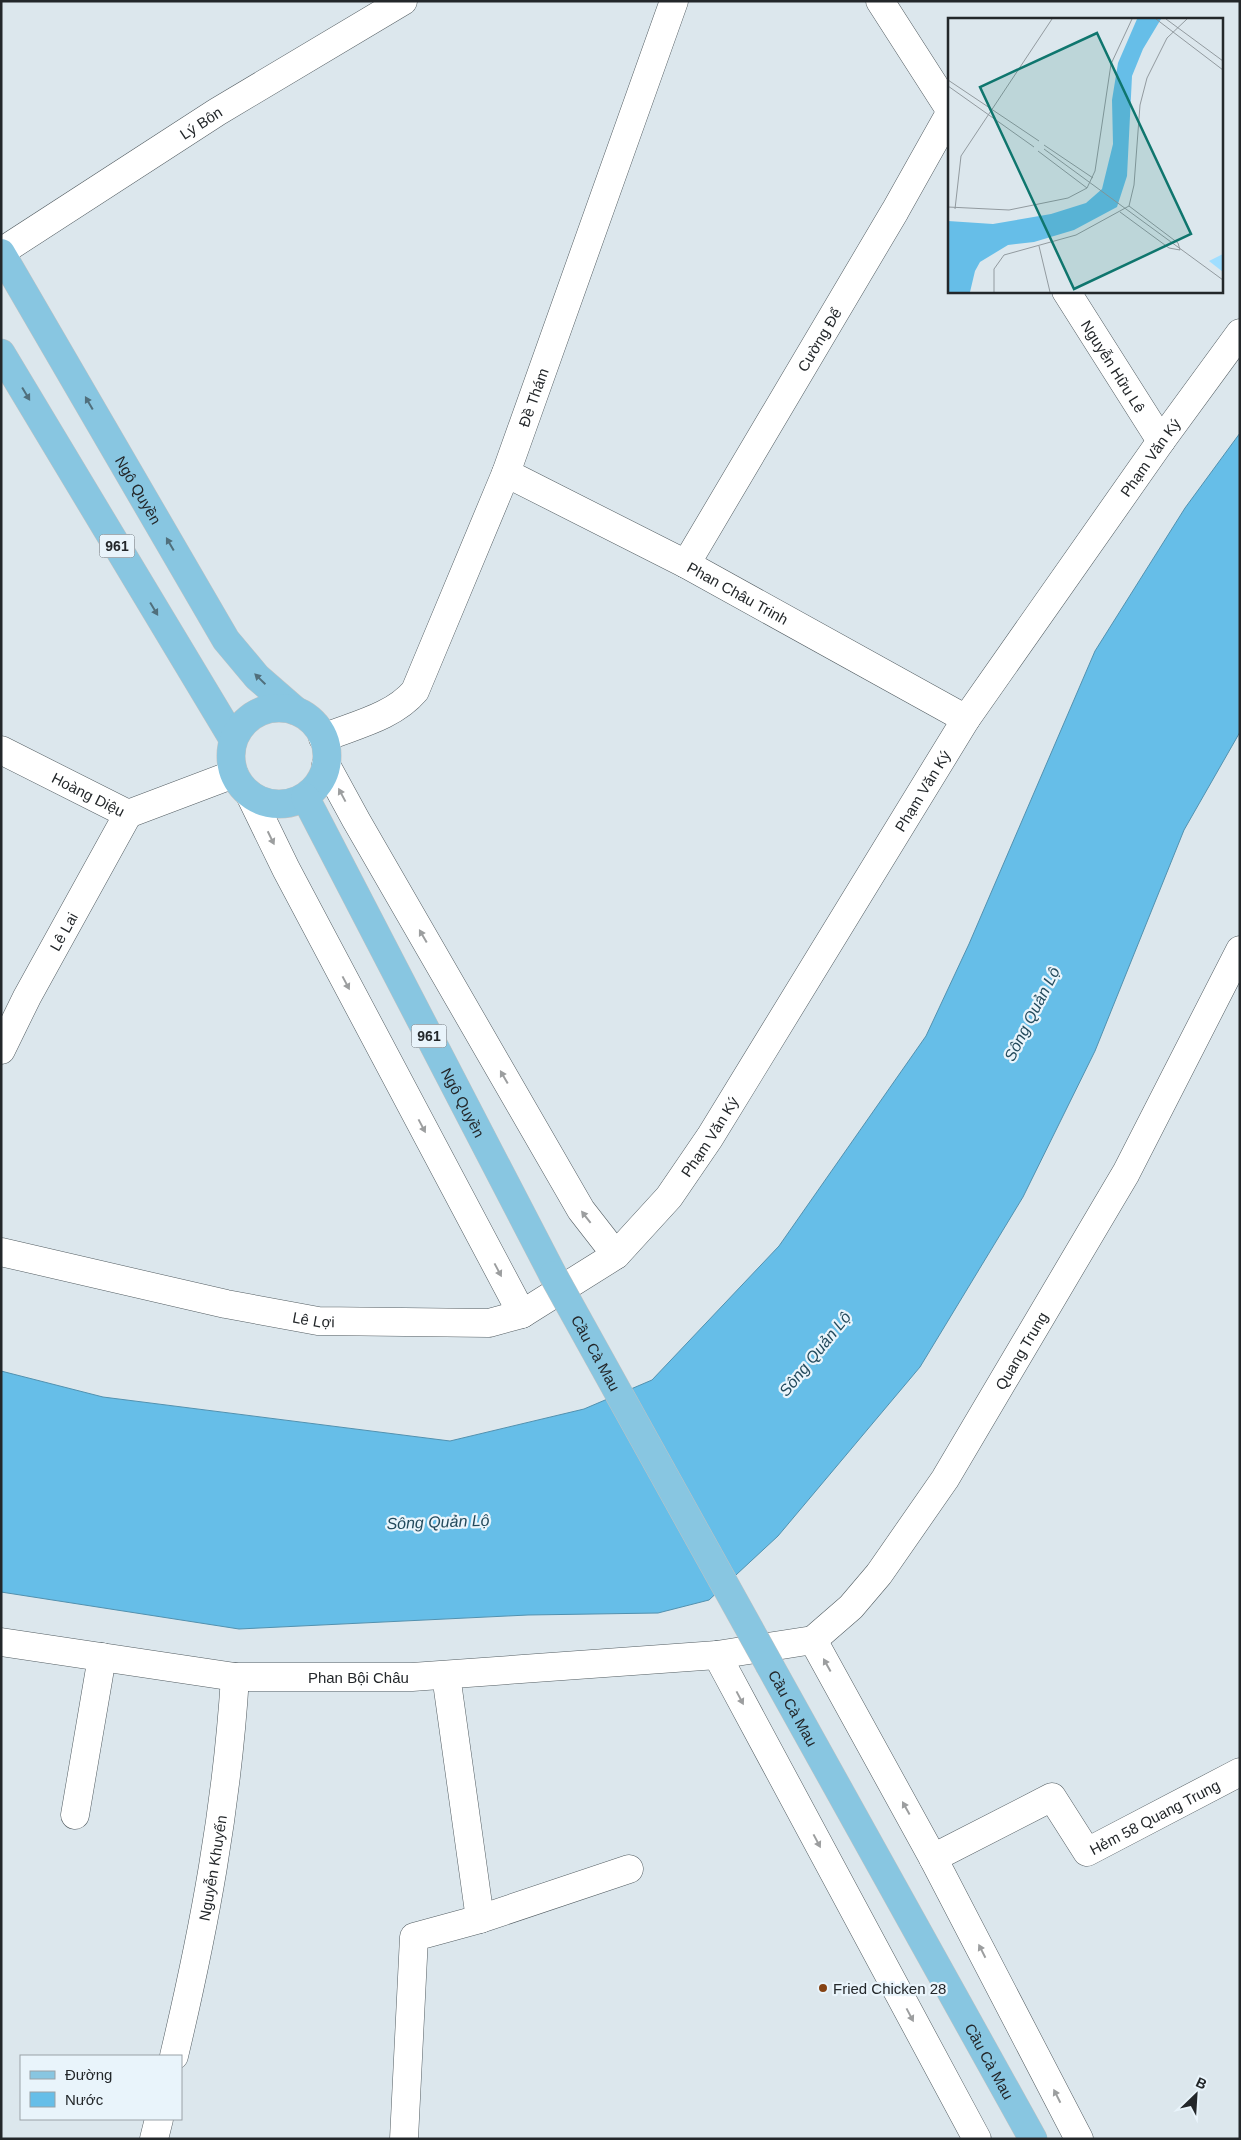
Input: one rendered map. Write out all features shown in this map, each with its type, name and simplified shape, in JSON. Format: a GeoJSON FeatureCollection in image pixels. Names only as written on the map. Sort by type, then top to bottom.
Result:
{"type":"FeatureCollection","features":[{"type":"Feature","properties":{"kind":"main road","name":"Ngô Quyền"},"geometry":{"type":"LineString","coordinates":[[1,253],[226,640],[257,677],[296,711]]}},
{"type":"Feature","properties":{"kind":"main road","name":"961"},"geometry":{"type":"LineString","coordinates":[[1,353],[233,739]]}},
{"type":"Feature","properties":{"kind":"main road"},"geometry":{"type":"LineString","coordinates":[[281,708],[296,711],[317,726],[323,738],[327,751],[322,778],[305,796],[291,803],[276,804],[261,801],[242,784],[230,762],[233,739],[241,726],[252,716],[266,709],[281,708]]}},
{"type":"Feature","properties":{"kind":"main road","name":"Ngô Quyền"},"geometry":{"type":"LineString","coordinates":[[305,796],[553,1275]]}},
{"type":"Feature","properties":{"kind":"main road","name":"Cầu Cà Mau"},"geometry":{"type":"LineString","coordinates":[[553,1275],[1033,2139]]}},
{"type":"Feature","properties":{"kind":"street","name":"Lý Bôn"},"geometry":{"type":"LineString","coordinates":[[1,253],[217,112],[403,1]]}},
{"type":"Feature","properties":{"kind":"street","name":"Đề Thám"},"geometry":{"type":"LineString","coordinates":[[323,738],[395,709],[416,690],[506,473],[674,1]]}},
{"type":"Feature","properties":{"kind":"street"},"geometry":{"type":"LineString","coordinates":[[880,1],[948,108]]}},
{"type":"Feature","properties":{"kind":"street","name":"Cường Để"},"geometry":{"type":"LineString","coordinates":[[686,564],[895,211],[948,115]]}},
{"type":"Feature","properties":{"kind":"street","name":"Nguyễn Hữu Lê"},"geometry":{"type":"LineString","coordinates":[[1067,292],[1161,440]]}},
{"type":"Feature","properties":{"kind":"street","name":"Phạm Văn Ký"},"geometry":{"type":"LineString","coordinates":[[616,1255],[669,1197],[710,1137],[966,719],[1161,440],[1240,333]]}},
{"type":"Feature","properties":{"kind":"street","name":"Phan Châu Trinh"},"geometry":{"type":"LineString","coordinates":[[506,473],[686,564],[966,719]]}},
{"type":"Feature","properties":{"kind":"street","name":"Hoàng Diệu"},"geometry":{"type":"LineString","coordinates":[[1,750],[128,814],[242,784]]}},
{"type":"Feature","properties":{"kind":"street"},"geometry":{"type":"LineString","coordinates":[[326,764],[356,820],[581,1210],[616,1255]]}},
{"type":"Feature","properties":{"kind":"street"},"geometry":{"type":"LineString","coordinates":[[242,784],[522,1314]]}},
{"type":"Feature","properties":{"kind":"street","name":"Lê Lai"},"geometry":{"type":"LineString","coordinates":[[1,1050],[27,997],[128,814]]}},
{"type":"Feature","properties":{"kind":"street","name":"Quang Trung"},"geometry":{"type":"LineString","coordinates":[[814,1640],[851,1607],[879,1574],[945,1479],[1126,1173],[1240,950]]}},
{"type":"Feature","properties":{"kind":"street","name":"Lê Lợi"},"geometry":{"type":"LineString","coordinates":[[1,1252],[226,1304],[318,1321],[489,1323],[522,1314],[616,1255]]}},
{"type":"Feature","properties":{"kind":"street"},"geometry":{"type":"LineString","coordinates":[[976,2139],[717,1655],[814,1640],[933,1858],[1079,2139]]}},
{"type":"Feature","properties":{"kind":"street","name":"Phan Bội Châu"},"geometry":{"type":"LineString","coordinates":[[1,1642],[235,1677],[412,1677],[717,1655]]}},
{"type":"Feature","properties":{"kind":"street"},"geometry":{"type":"LineString","coordinates":[[75,1815],[102,1657]]}},
{"type":"Feature","properties":{"kind":"street"},"geometry":{"type":"LineString","coordinates":[[446,1675],[480,1919]]}},
{"type":"Feature","properties":{"kind":"street","name":"Nguyễn Khuyến"},"geometry":{"type":"LineString","coordinates":[[174,2055],[195,1967],[218,1846],[230,1749],[235,1677]]}},
{"type":"Feature","properties":{"kind":"street","name":"Hẻm 58 Quang Trung"},"geometry":{"type":"LineString","coordinates":[[933,1858],[1052,1797],[1087,1852],[1240,1772]]}},
{"type":"Feature","properties":{"kind":"street"},"geometry":{"type":"LineString","coordinates":[[404,2139],[414,1936],[480,1919],[629,1869]]}},
{"type":"Feature","properties":{"kind":"street"},"geometry":{"type":"LineString","coordinates":[[154,2139],[159,2120]]}},
{"type":"Feature","properties":{"kind":"water","name":"Sông Quản Lộ"},"geometry":{"type":"Polygon","coordinates":[[[1240,433],[1240,732],[1184,830],[1095,1051],[1023,1197],[920,1367],[778,1536],[709,1600],[658,1613],[528,1615],[239,1629],[1,1592],[1,1371],[103,1397],[450,1441],[584,1409],[652,1380],[779,1246],[926,1036],[969,944],[1095,651],[1185,508],[1240,433]]]}},
{"type":"Feature","properties":{"kind":"place","name":"Fried Chicken 28"},"geometry":{"type":"Point","coordinates":[823,1988]}}]}
